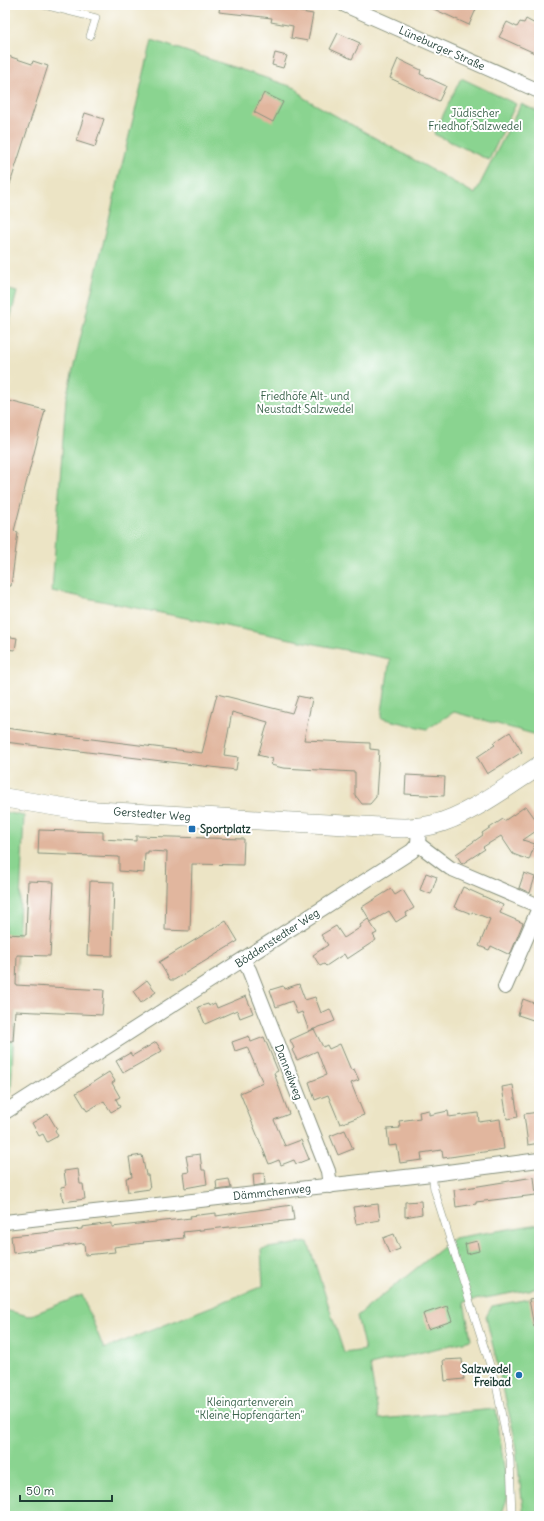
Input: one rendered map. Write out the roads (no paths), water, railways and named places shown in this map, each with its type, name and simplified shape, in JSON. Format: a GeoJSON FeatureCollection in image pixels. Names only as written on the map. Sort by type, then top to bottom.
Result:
{"type":"FeatureCollection","features":[{"type":"Feature","properties":{"kind":"street","name":"Lüneburger Straße"},"geometry":{"type":"LineString","coordinates":[[352,6],[539,92]]}},
{"type":"Feature","properties":{"kind":"street","name":"Böddenstedter Weg"},"geometry":{"type":"LineString","coordinates":[[5,1112],[412,851],[419,836],[432,825],[456,817],[471,809],[539,766]]}},
{"type":"Feature","properties":{"kind":"street","name":"Gerstedter Weg"},"geometry":{"type":"LineString","coordinates":[[5,798],[79,810],[356,826],[419,836]]}},
{"type":"Feature","properties":{"kind":"street"},"geometry":{"type":"LineString","coordinates":[[419,836],[450,868],[539,907],[505,987]]}},
{"type":"Feature","properties":{"kind":"street","name":"Danneilweg"},"geometry":{"type":"LineString","coordinates":[[243,960],[249,970],[328,1171],[330,1186]]}},
{"type":"Feature","properties":{"kind":"street","name":"Dämmchenweg"},"geometry":{"type":"LineString","coordinates":[[5,1222],[330,1186],[539,1160]]}},
{"type":"Feature","properties":{"kind":"lane"},"geometry":{"type":"LineString","coordinates":[[44,5],[96,18],[90,36]]}},
{"type":"Feature","properties":{"kind":"lane"},"geometry":{"type":"LineString","coordinates":[[432,1174],[434,1189],[496,1384],[510,1459],[512,1516]]}},
{"type":"Feature","properties":{"kind":"place","name":"Sportplatz"},"geometry":{"type":"Point","coordinates":[192,829]}},
{"type":"Feature","properties":{"kind":"place","name":"Salzwedel Freibad"},"geometry":{"type":"Point","coordinates":[519,1375]}},
{"type":"Feature","properties":{"kind":"park label","name":"Jüdischer Friedhof Salzwedel"},"geometry":{"type":"Point","coordinates":[475,119]}},
{"type":"Feature","properties":{"kind":"park label","name":"Friedhöfe Alt- und Neustadt Salzwedel"},"geometry":{"type":"Point","coordinates":[305,402]}},
{"type":"Feature","properties":{"kind":"park label","name":"Kleingartenverein \"Kleine Hopfengärten\""},"geometry":{"type":"Point","coordinates":[250,1408]}}]}
